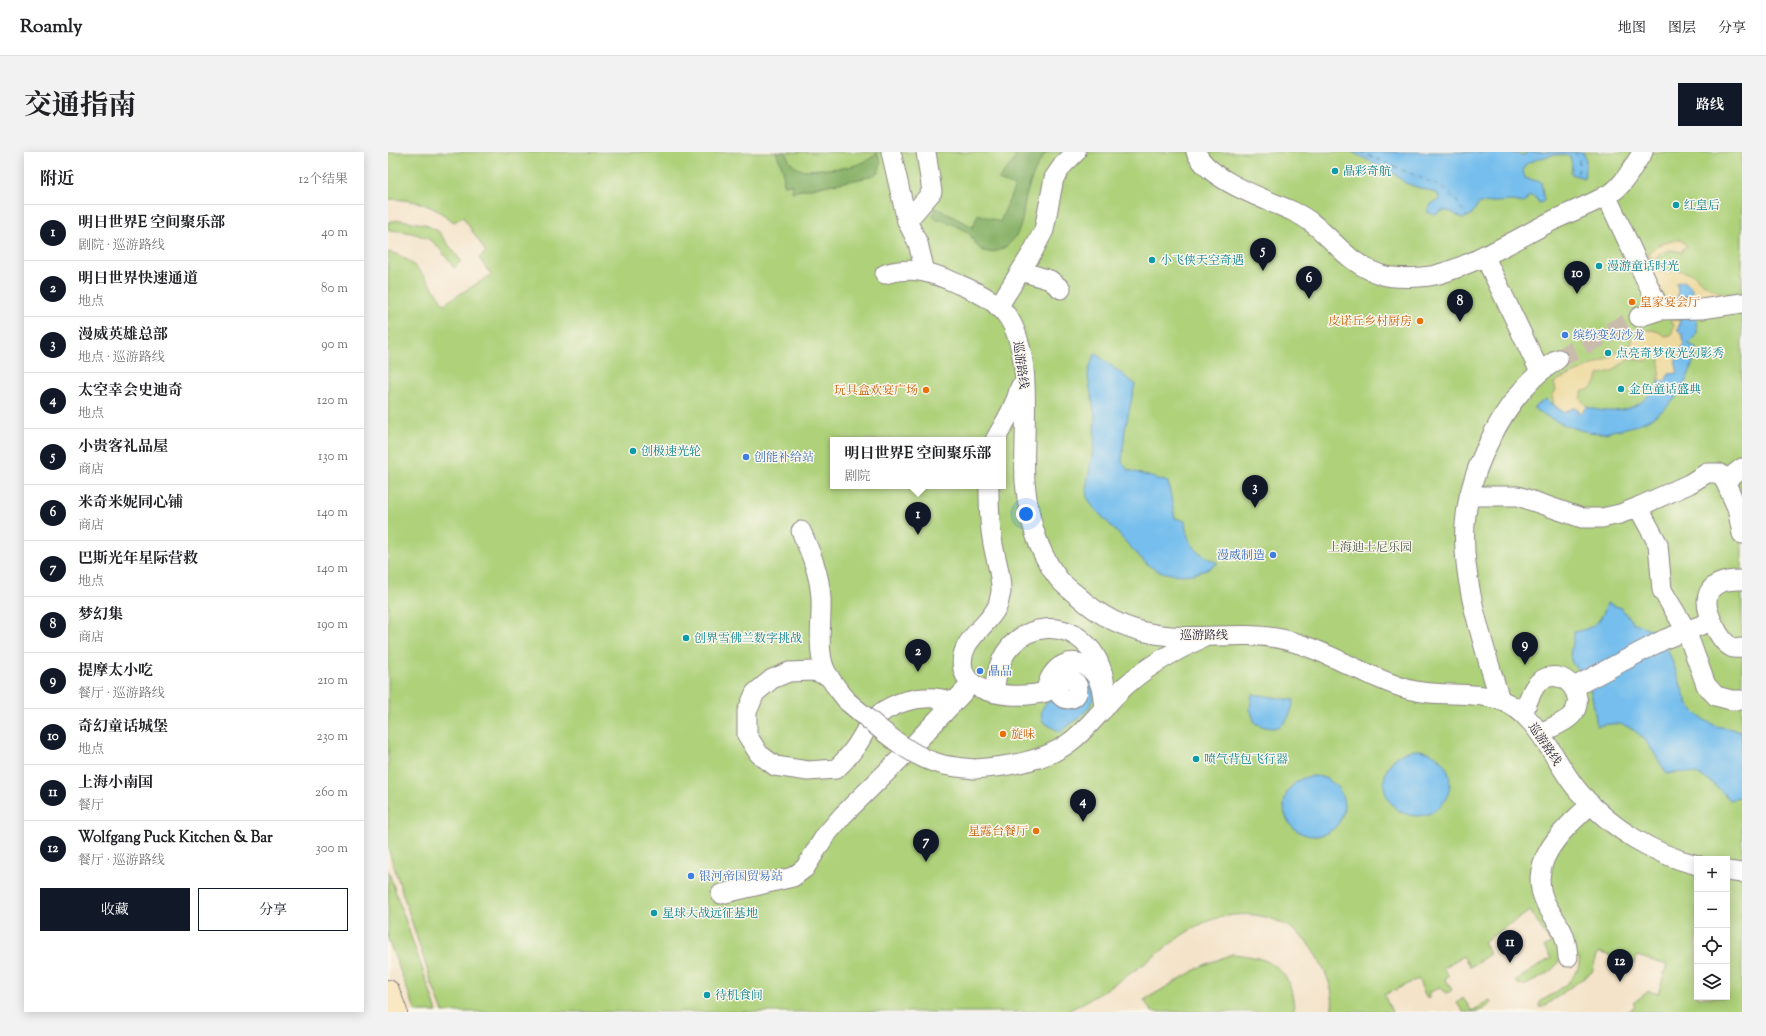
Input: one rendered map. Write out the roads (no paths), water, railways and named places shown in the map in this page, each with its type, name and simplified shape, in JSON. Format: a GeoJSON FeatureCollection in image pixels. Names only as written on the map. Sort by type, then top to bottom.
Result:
{"type":"FeatureCollection","features":[{"type":"Feature","properties":{"kind":"street"},"geometry":{"type":"LineString","coordinates":[[891,152],[907,221],[918,243],[925,272]]}},
{"type":"Feature","properties":{"kind":"street"},"geometry":{"type":"LineString","coordinates":[[907,221],[932,192],[926,152]]}},
{"type":"Feature","properties":{"kind":"street"},"geometry":{"type":"LineString","coordinates":[[998,307],[1032,254],[1044,230],[1054,178],[1076,152]]}},
{"type":"Feature","properties":{"kind":"street"},"geometry":{"type":"LineString","coordinates":[[1196,152],[1210,169],[1227,181],[1294,212],[1317,226],[1345,256],[1362,268],[1384,276],[1410,277],[1438,274],[1484,255],[1606,195],[1615,190],[1643,152]]}},
{"type":"Feature","properties":{"kind":"street"},"geometry":{"type":"LineString","coordinates":[[1606,195],[1669,310]]}},
{"type":"Feature","properties":{"kind":"street"},"geometry":{"type":"LineString","coordinates":[[1484,255],[1540,372]]}},
{"type":"Feature","properties":{"kind":"street","name":"巡游路线"},"geometry":{"type":"LineString","coordinates":[[884,274],[908,269],[943,277],[987,297],[1005,313],[1016,334],[1023,374],[1025,395],[1025,481],[1030,520],[1042,551],[1059,580],[1095,611],[1124,625],[1150,633],[1181,636],[1229,634],[1280,639],[1315,648],[1359,670],[1402,688],[1424,694],[1485,697],[1511,704],[1523,714],[1540,733],[1557,763],[1581,795],[1608,820],[1638,841],[1661,852],[1694,864]]}},
{"type":"Feature","properties":{"kind":"street"},"geometry":{"type":"LineString","coordinates":[[1021,271],[1050,280],[1061,289]]}},
{"type":"Feature","properties":{"kind":"street"},"geometry":{"type":"LineString","coordinates":[[1639,317],[1669,310],[1702,309],[1742,303]]}},
{"type":"Feature","properties":{"kind":"street"},"geometry":{"type":"LineString","coordinates":[[1500,700],[1477,622],[1470,586],[1465,539],[1466,517],[1470,496],[1485,451],[1493,434],[1512,403],[1540,372],[1558,359]]}},
{"type":"Feature","properties":{"kind":"street"},"geometry":{"type":"LineString","coordinates":[[997,437],[1016,401],[1023,374]]}},
{"type":"Feature","properties":{"kind":"street"},"geometry":{"type":"LineString","coordinates":[[1725,481],[1742,468]]}},
{"type":"Feature","properties":{"kind":"street"},"geometry":{"type":"LineString","coordinates":[[1470,496],[1518,496],[1582,518],[1620,514],[1689,484],[1707,473],[1719,473],[1725,481],[1737,508],[1742,534]]}},
{"type":"Feature","properties":{"kind":"street"},"geometry":{"type":"LineString","coordinates":[[989,489],[992,538],[1001,583],[1001,593],[996,608],[971,639],[963,654],[962,666],[965,677],[972,683],[988,692],[1024,695],[1052,690],[1047,683],[1055,668],[1063,664],[1072,663],[1084,666],[1094,674],[1101,686],[1104,709]]}},
{"type":"Feature","properties":{"kind":"street"},"geometry":{"type":"LineString","coordinates":[[1638,507],[1658,544],[1662,590],[1686,630],[1706,685],[1711,692],[1731,700],[1742,700]]}},
{"type":"Feature","properties":{"kind":"street"},"geometry":{"type":"LineString","coordinates":[[801,532],[812,556],[818,577],[821,598],[820,632],[824,666],[830,676],[848,702],[893,739],[916,754],[943,765],[975,769],[1004,767],[1046,755],[1070,743],[1123,688],[1152,666],[1175,650],[1210,635]]}},
{"type":"Feature","properties":{"kind":"street"},"geometry":{"type":"LineString","coordinates":[[1742,580],[1728,579],[1716,584],[1706,598],[1707,609],[1722,641],[1733,648],[1742,648]]}},
{"type":"Feature","properties":{"kind":"street"},"geometry":{"type":"LineString","coordinates":[[1079,637],[1095,611]]}},
{"type":"Feature","properties":{"kind":"street"},"geometry":{"type":"LineString","coordinates":[[1523,714],[1535,686],[1541,681],[1555,676],[1578,684],[1665,639],[1712,621]]}},
{"type":"Feature","properties":{"kind":"street"},"geometry":{"type":"LineString","coordinates":[[995,692],[995,679],[1001,661],[1007,650],[1017,640],[1031,632],[1047,628],[1066,631],[1079,637],[1096,654],[1103,670],[1105,688],[1104,709]]}},
{"type":"Feature","properties":{"kind":"street"},"geometry":{"type":"LineString","coordinates":[[830,676],[813,671],[789,672],[772,679],[755,693],[748,712],[747,735],[759,754],[775,766],[808,771],[836,769],[853,752],[868,725],[880,712],[899,703],[927,697],[942,698],[953,702]]}},
{"type":"Feature","properties":{"kind":"street"},"geometry":{"type":"LineString","coordinates":[[721,894],[793,878],[805,868],[825,836],[843,815],[903,756],[972,683]]}},
{"type":"Feature","properties":{"kind":"street"},"geometry":{"type":"LineString","coordinates":[[1540,733],[1571,716],[1578,702],[1578,684]]}},
{"type":"Feature","properties":{"kind":"street"},"geometry":{"type":"LineString","coordinates":[[1568,957],[1564,932],[1541,892],[1541,876],[1544,862],[1551,844],[1560,833],[1591,804]]}},
{"type":"Feature","properties":{"kind":"street"},"geometry":{"type":"LineString","coordinates":[[1730,871],[1742,873]]}},
{"type":"Feature","properties":{"kind":"street"},"geometry":{"type":"LineString","coordinates":[[388,991],[396,1012]]}},
{"type":"Feature","properties":{"kind":"water"},"geometry":{"type":"Polygon","coordinates":[[[1352,152],[1508,152],[1523,155],[1529,152],[1583,152],[1586,160],[1584,178],[1571,174],[1572,164],[1570,156],[1548,156],[1526,164],[1523,171],[1525,178],[1541,182],[1544,201],[1539,203],[1535,197],[1529,196],[1524,203],[1512,201],[1480,203],[1471,215],[1463,219],[1447,211],[1440,212],[1435,215],[1427,212],[1432,203],[1440,200],[1438,194],[1405,183],[1395,174],[1352,152]]]}},
{"type":"Feature","properties":{"kind":"water"},"geometry":{"type":"Polygon","coordinates":[[[1684,281],[1690,285],[1696,300],[1697,333],[1689,344],[1697,348],[1692,367],[1684,385],[1677,396],[1664,409],[1650,419],[1634,426],[1600,433],[1572,428],[1533,408],[1546,399],[1563,412],[1575,408],[1581,413],[1587,407],[1598,410],[1619,411],[1638,404],[1653,391],[1659,381],[1665,381],[1669,374],[1678,373],[1675,361],[1684,356],[1678,351],[1684,344],[1683,335],[1678,330],[1680,320],[1677,283],[1684,281]]]}},
{"type":"Feature","properties":{"kind":"water"},"geometry":{"type":"Polygon","coordinates":[[[1095,353],[1135,384],[1125,430],[1122,462],[1128,470],[1168,482],[1175,518],[1185,521],[1188,536],[1194,547],[1211,560],[1218,563],[1210,568],[1194,574],[1176,575],[1159,571],[1151,567],[1093,507],[1087,497],[1086,489],[1094,444],[1095,416],[1088,377],[1089,369],[1095,353]]]}},
{"type":"Feature","properties":{"kind":"water"},"geometry":{"type":"Polygon","coordinates":[[[1607,603],[1621,608],[1632,622],[1655,631],[1660,635],[1670,655],[1688,705],[1701,718],[1716,726],[1742,731],[1742,796],[1730,800],[1716,786],[1695,774],[1667,774],[1648,744],[1635,731],[1619,724],[1597,726],[1593,701],[1588,683],[1584,675],[1572,663],[1570,653],[1574,639],[1574,632],[1587,629],[1596,624],[1605,610],[1607,603]]]}},
{"type":"Feature","properties":{"kind":"water"},"geometry":{"type":"Polygon","coordinates":[[[1074,668],[1089,677],[1094,695],[1090,706],[1086,711],[1076,721],[1060,732],[1043,722],[1042,710],[1044,705],[1049,701],[1068,705],[1075,704],[1080,700],[1083,694],[1081,683],[1076,678],[1070,676],[1061,677],[1074,668]]]}},
{"type":"Feature","properties":{"kind":"water"},"geometry":{"type":"Polygon","coordinates":[[[1252,694],[1294,700],[1286,721],[1282,725],[1271,728],[1255,723],[1250,709],[1252,694]]]}},
{"type":"Feature","properties":{"kind":"water"},"geometry":{"type":"Polygon","coordinates":[[[1411,750],[1423,750],[1435,755],[1445,765],[1450,777],[1448,796],[1435,811],[1423,816],[1411,816],[1399,811],[1389,801],[1384,789],[1384,777],[1389,765],[1399,755],[1411,750]]]}},
{"type":"Feature","properties":{"kind":"water"},"geometry":{"type":"Polygon","coordinates":[[[1314,776],[1331,781],[1339,789],[1344,806],[1339,823],[1331,831],[1314,836],[1297,831],[1289,823],[1284,806],[1289,789],[1297,781],[1314,776]]]}},
{"type":"Feature","properties":{"kind":"tunnel"},"geometry":{"type":"LineString","coordinates":[[1558,359],[1639,317]]}},
{"type":"Feature","properties":{"kind":"place","name":"晶彩奇航"},"geometry":{"type":"Point","coordinates":[1335,171]}},
{"type":"Feature","properties":{"kind":"place","name":"红皇后"},"geometry":{"type":"Point","coordinates":[1676,205]}},
{"type":"Feature","properties":{"kind":"place","name":"小飞侠天空奇遇"},"geometry":{"type":"Point","coordinates":[1152,260]}},
{"type":"Feature","properties":{"kind":"place","name":"漫游童话时光"},"geometry":{"type":"Point","coordinates":[1599,266]}},
{"type":"Feature","properties":{"kind":"place","name":"小贵客礼品屋"},"geometry":{"type":"Point","coordinates":[1263,271]}},
{"type":"Feature","properties":{"kind":"place","name":"奇幻童话城堡"},"geometry":{"type":"Point","coordinates":[1577,294]}},
{"type":"Feature","properties":{"kind":"place","name":"米奇米妮同心铺"},"geometry":{"type":"Point","coordinates":[1309,299]}},
{"type":"Feature","properties":{"kind":"place","name":"皇家宴会厅"},"geometry":{"type":"Point","coordinates":[1632,302]}},
{"type":"Feature","properties":{"kind":"place","name":"皮诺丘乡村厨房"},"geometry":{"type":"Point","coordinates":[1420,321]}},
{"type":"Feature","properties":{"kind":"place","name":"梦幻集"},"geometry":{"type":"Point","coordinates":[1460,322]}},
{"type":"Feature","properties":{"kind":"place","name":"缤纷变幻沙龙"},"geometry":{"type":"Point","coordinates":[1565,335]}},
{"type":"Feature","properties":{"kind":"place","name":"点亮奇梦夜光幻影秀"},"geometry":{"type":"Point","coordinates":[1608,353]}},
{"type":"Feature","properties":{"kind":"place","name":"金色童话盛典"},"geometry":{"type":"Point","coordinates":[1621,389]}},
{"type":"Feature","properties":{"kind":"place","name":"玩具盒欢宴广场"},"geometry":{"type":"Point","coordinates":[926,390]}},
{"type":"Feature","properties":{"kind":"place","name":"创极速光轮"},"geometry":{"type":"Point","coordinates":[633,451]}},
{"type":"Feature","properties":{"kind":"place","name":"创能补给站"},"geometry":{"type":"Point","coordinates":[746,457]}},
{"type":"Feature","properties":{"kind":"place","name":"漫威英雄总部"},"geometry":{"type":"Point","coordinates":[1255,508]}},
{"type":"Feature","properties":{"kind":"place","name":"明日世界E 空间聚乐部"},"geometry":{"type":"Point","coordinates":[918,535]}},
{"type":"Feature","properties":{"kind":"place","name":"漫威制造"},"geometry":{"type":"Point","coordinates":[1273,555]}},
{"type":"Feature","properties":{"kind":"place","name":"创界雪佛兰数字挑战"},"geometry":{"type":"Point","coordinates":[686,638]}},
{"type":"Feature","properties":{"kind":"place","name":"提摩太小吃"},"geometry":{"type":"Point","coordinates":[1525,665]}},
{"type":"Feature","properties":{"kind":"place","name":"晶品"},"geometry":{"type":"Point","coordinates":[980,671]}},
{"type":"Feature","properties":{"kind":"place","name":"明日世界快速通道"},"geometry":{"type":"Point","coordinates":[918,672]}},
{"type":"Feature","properties":{"kind":"place","name":"旋味"},"geometry":{"type":"Point","coordinates":[1003,734]}},
{"type":"Feature","properties":{"kind":"place","name":"喷气背包飞行器"},"geometry":{"type":"Point","coordinates":[1196,759]}},
{"type":"Feature","properties":{"kind":"place","name":"太空幸会史迪奇"},"geometry":{"type":"Point","coordinates":[1083,822]}},
{"type":"Feature","properties":{"kind":"place","name":"星露台餐厅"},"geometry":{"type":"Point","coordinates":[1036,831]}},
{"type":"Feature","properties":{"kind":"place","name":"巴斯光年星际营救"},"geometry":{"type":"Point","coordinates":[926,862]}},
{"type":"Feature","properties":{"kind":"place","name":"银河帝国贸易站"},"geometry":{"type":"Point","coordinates":[691,876]}},
{"type":"Feature","properties":{"kind":"place","name":"星球大战远征基地"},"geometry":{"type":"Point","coordinates":[654,913]}},
{"type":"Feature","properties":{"kind":"place","name":"上海小南国"},"geometry":{"type":"Point","coordinates":[1510,963]}},
{"type":"Feature","properties":{"kind":"place","name":"Wolfgang Puck Kitchen & Bar"},"geometry":{"type":"Point","coordinates":[1620,982]}},
{"type":"Feature","properties":{"kind":"place","name":"待机食间"},"geometry":{"type":"Point","coordinates":[707,995]}},
{"type":"Feature","properties":{"kind":"park label","name":"上海迪士尼乐园"},"geometry":{"type":"Point","coordinates":[1370,547]}}]}
